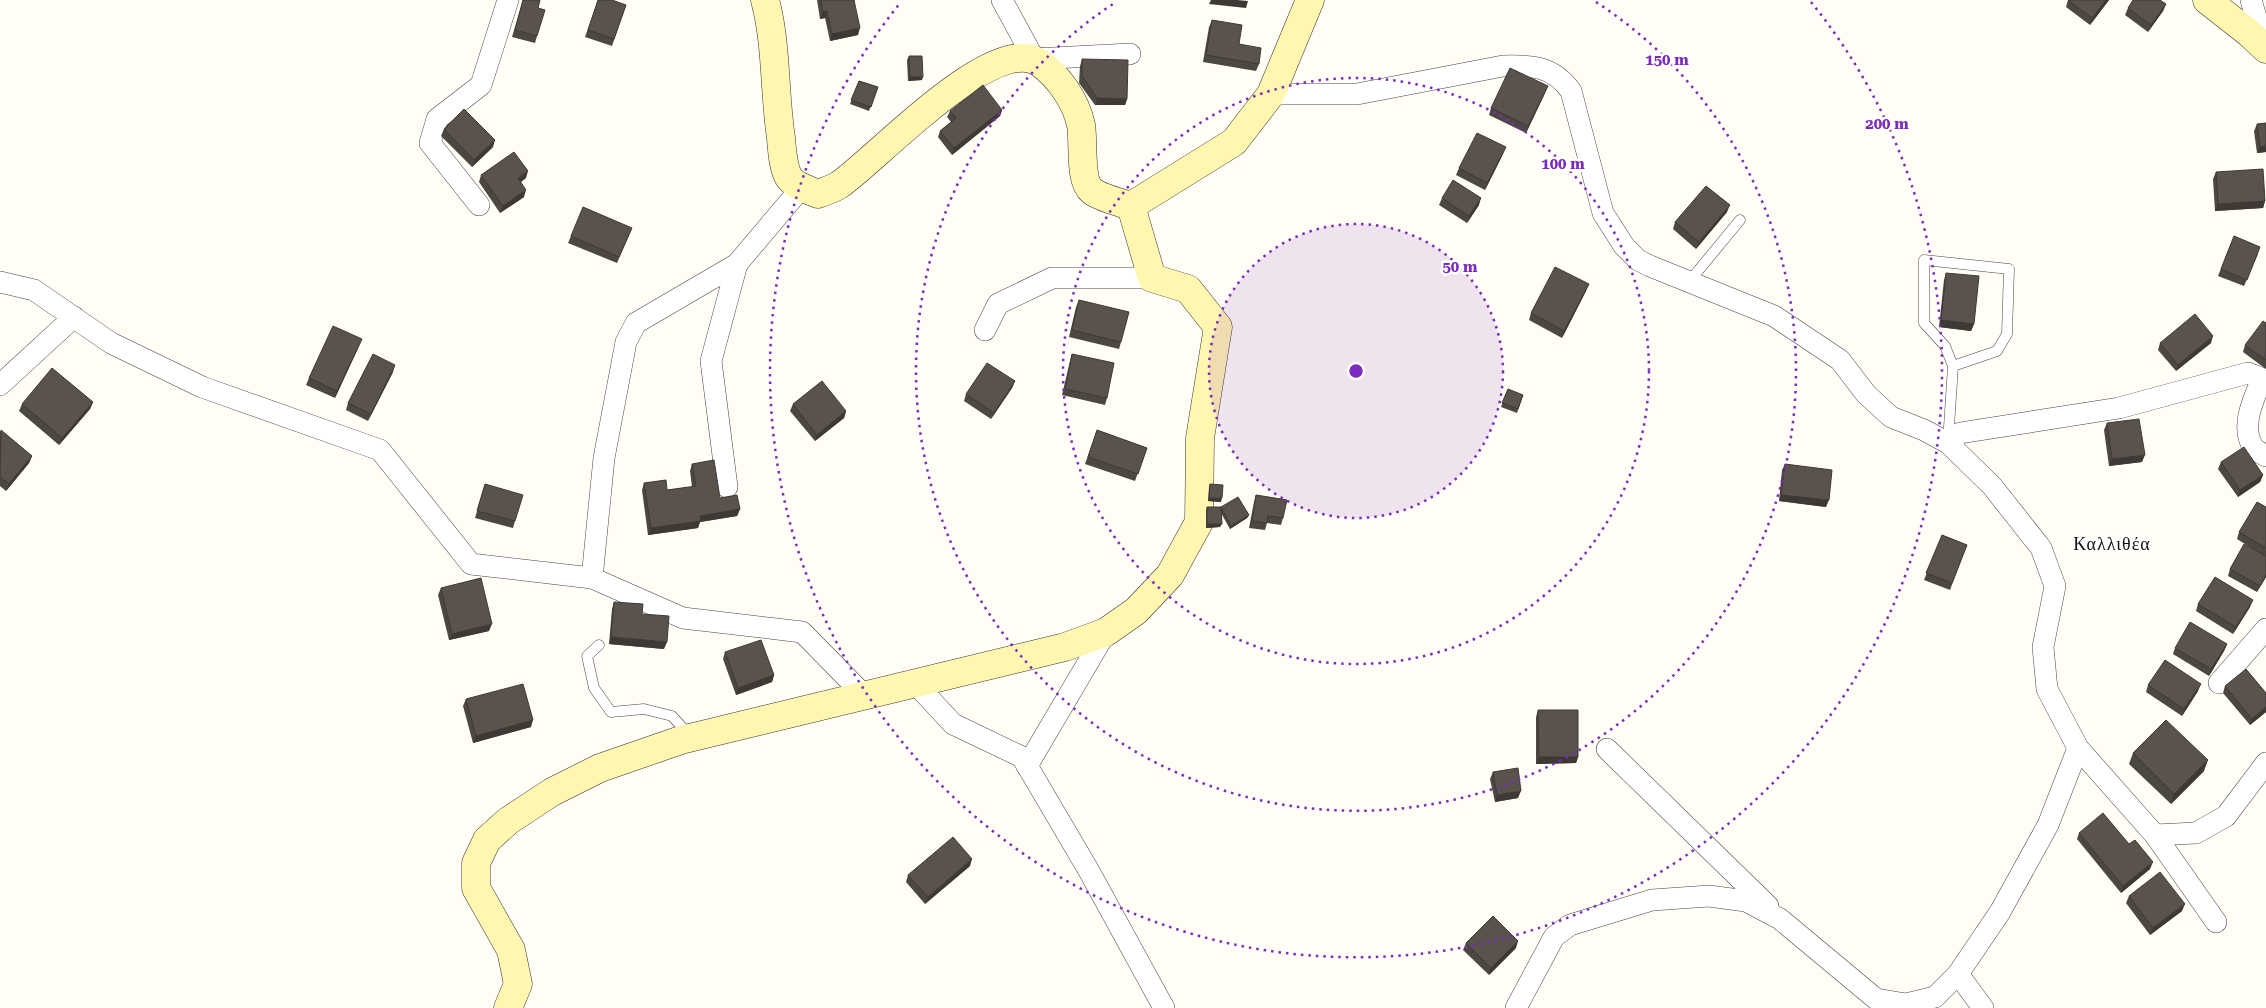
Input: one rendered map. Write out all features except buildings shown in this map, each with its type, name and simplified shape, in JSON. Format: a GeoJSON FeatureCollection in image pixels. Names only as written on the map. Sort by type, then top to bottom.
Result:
{"type":"FeatureCollection","features":[{"type":"Feature","properties":{"kind":"street"},"geometry":{"type":"LineString","coordinates":[[479,205],[430,143],[437,119],[481,84],[508,0]]}},
{"type":"Feature","properties":{"kind":"street"},"geometry":{"type":"LineString","coordinates":[[765,0],[774,43],[777,109],[784,158],[789,177],[802,187],[818,194],[838,186],[920,115],[986,68],[1004,60],[1130,54]]}},
{"type":"Feature","properties":{"kind":"street"},"geometry":{"type":"LineString","coordinates":[[1002,0],[1034,59],[1055,74],[1071,100],[1081,123],[1084,178],[1092,190],[1130,206]]}},
{"type":"Feature","properties":{"kind":"street"},"geometry":{"type":"LineString","coordinates":[[1130,206],[1234,142],[1271,94],[1310,0]]}},
{"type":"Feature","properties":{"kind":"street"},"geometry":{"type":"LineString","coordinates":[[2208,0],[2250,33],[2265,49]]}},
{"type":"Feature","properties":{"kind":"street"},"geometry":{"type":"LineString","coordinates":[[2251,0],[2265,49]]}},
{"type":"Feature","properties":{"kind":"street"},"geometry":{"type":"LineString","coordinates":[[1271,94],[1357,94],[1504,66],[1523,65],[1545,70],[1562,78],[1571,91],[1603,213],[1624,246],[1638,260],[1688,283],[1774,316],[1840,360],[1866,394],[1891,417],[1924,430],[1948,443],[1992,486],[2040,548],[2055,586],[2043,647],[2047,689],[2078,748],[2155,835],[2216,922]]}},
{"type":"Feature","properties":{"kind":"street"},"geometry":{"type":"LineString","coordinates":[[592,578],[604,458],[626,342],[636,323],[737,264],[802,187]]}},
{"type":"Feature","properties":{"kind":"street"},"geometry":{"type":"LineString","coordinates":[[1130,206],[1152,278]]}},
{"type":"Feature","properties":{"kind":"street"},"geometry":{"type":"LineString","coordinates":[[727,487],[711,361],[737,264]]}},
{"type":"Feature","properties":{"kind":"street"},"geometry":{"type":"LineString","coordinates":[[508,1008],[518,984],[511,950],[476,888],[476,863],[487,840],[508,821],[552,792],[600,768],[692,738],[914,682],[1065,647],[1106,632],[1136,611],[1170,575],[1199,522],[1201,492],[1200,438],[1218,327],[1188,290],[1152,278],[1052,278],[998,304],[985,330]]}},
{"type":"Feature","properties":{"kind":"street"},"geometry":{"type":"LineString","coordinates":[[0,282],[34,290],[112,343],[202,387],[380,450],[471,564],[592,578],[684,618],[802,632],[864,695]]}},
{"type":"Feature","properties":{"kind":"street"},"geometry":{"type":"LineString","coordinates":[[0,385],[74,317]]}},
{"type":"Feature","properties":{"kind":"street"},"geometry":{"type":"LineString","coordinates":[[1948,443],[1960,433],[2119,408],[2248,373],[2264,379],[2253,399],[2248,425],[2253,447],[2266,456]]}},
{"type":"Feature","properties":{"kind":"street"},"geometry":{"type":"LineString","coordinates":[[2218,683],[2266,629]]}},
{"type":"Feature","properties":{"kind":"street"},"geometry":{"type":"LineString","coordinates":[[1028,766],[1106,632]]}},
{"type":"Feature","properties":{"kind":"street"},"geometry":{"type":"LineString","coordinates":[[914,682],[953,724],[1022,757],[1089,871],[1164,1008]]}},
{"type":"Feature","properties":{"kind":"street"},"geometry":{"type":"LineString","coordinates":[[1607,749],[1780,918],[1876,999],[1906,1004],[1936,997],[1958,974],[2000,912],[2048,825],[2078,748]]}},
{"type":"Feature","properties":{"kind":"street"},"geometry":{"type":"LineString","coordinates":[[2155,835],[2196,833],[2226,816],[2265,765]]}},
{"type":"Feature","properties":{"kind":"street"},"geometry":{"type":"LineString","coordinates":[[1516,1008],[1554,937],[1570,925],[1600,914],[1652,900],[1709,896],[1746,902],[1780,918]]}},
{"type":"Feature","properties":{"kind":"street"},"geometry":{"type":"LineString","coordinates":[[1958,974],[1983,1008]]}},
{"type":"Feature","properties":{"kind":"lane"},"geometry":{"type":"LineString","coordinates":[[1688,283],[1740,220]]}},
{"type":"Feature","properties":{"kind":"lane"},"geometry":{"type":"LineString","coordinates":[[1948,443],[1953,366],[1945,346],[1924,324],[1924,260],[2009,269],[2006,334],[1997,351],[1953,366]]}},
{"type":"Feature","properties":{"kind":"lane"},"geometry":{"type":"LineString","coordinates":[[599,645],[587,656],[594,688],[612,712],[644,709],[672,716],[692,738]]}},
{"type":"Feature","properties":{"kind":"district","name":"Καλλιθέα"},"geometry":{"type":"Point","coordinates":[2112,544]}}]}
